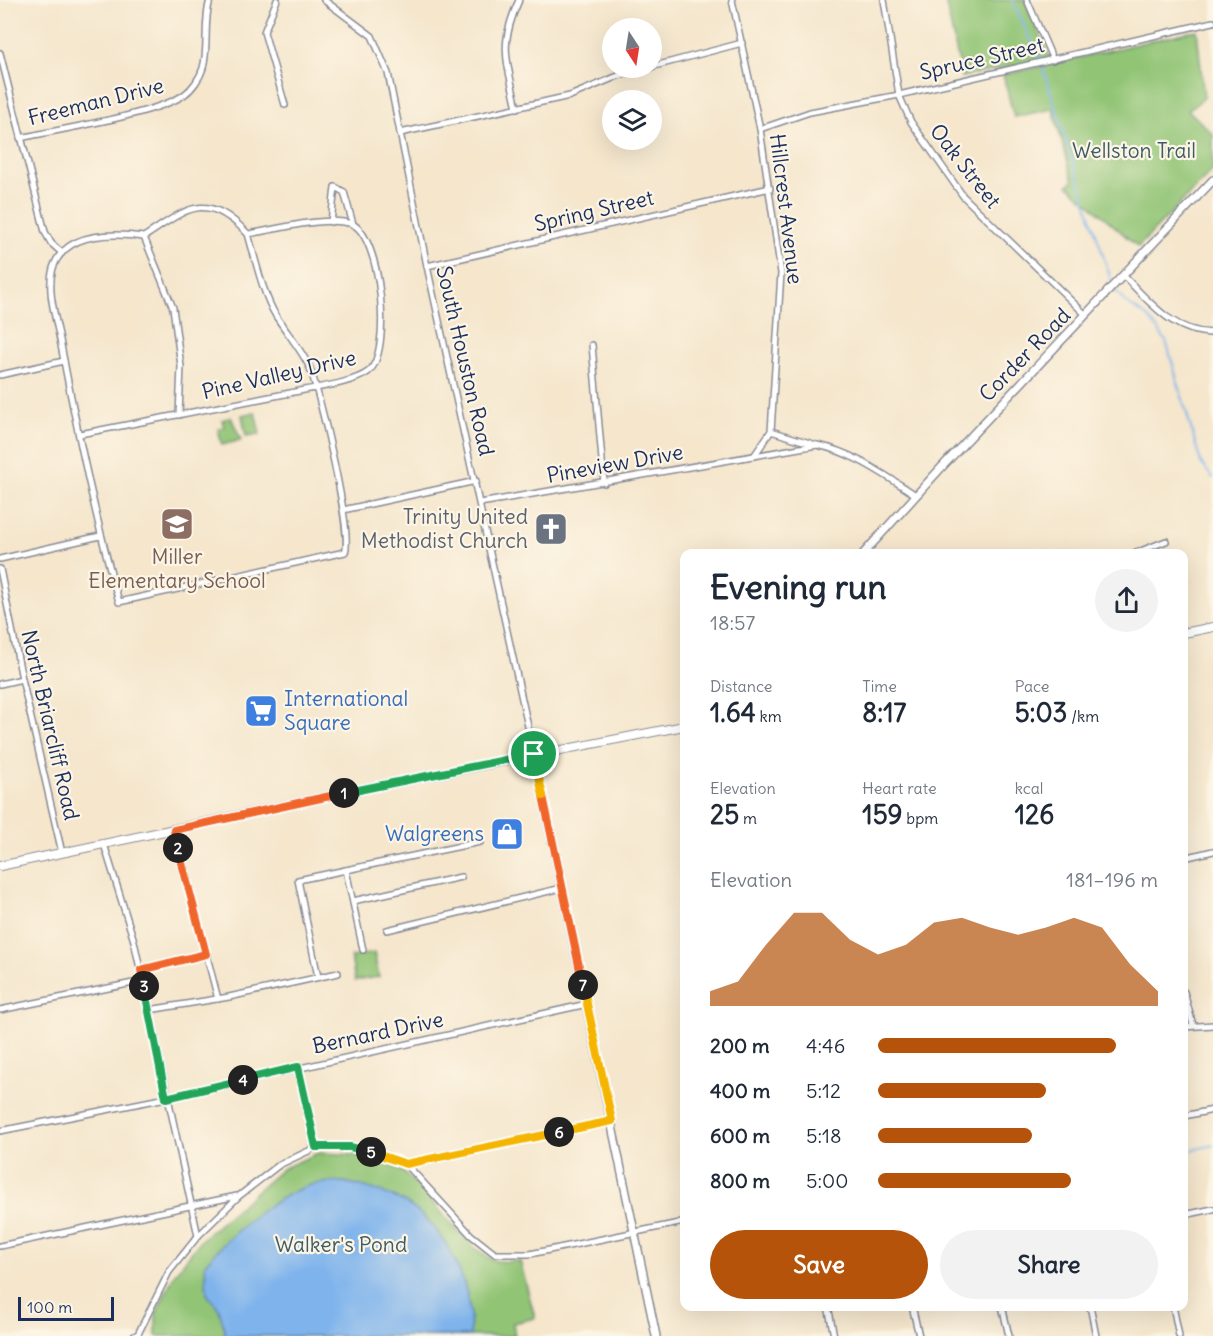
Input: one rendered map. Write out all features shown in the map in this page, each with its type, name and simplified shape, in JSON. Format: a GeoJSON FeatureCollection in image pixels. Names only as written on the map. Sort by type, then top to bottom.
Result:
{"type":"FeatureCollection","features":[{"type":"Feature","properties":{"kind":"main road"},"geometry":{"type":"LineString","coordinates":[[1188,632],[1213,627]]}},
{"type":"Feature","properties":{"kind":"main road"},"geometry":{"type":"LineString","coordinates":[[0,866],[534,754],[680,727]]}},
{"type":"Feature","properties":{"kind":"street","name":"Freeman Drive"},"geometry":{"type":"LineString","coordinates":[[20,138],[141,111],[184,95],[194,84],[203,68],[206,14],[210,0]]}},
{"type":"Feature","properties":{"kind":"street"},"geometry":{"type":"LineString","coordinates":[[277,0],[264,32],[285,105]]}},
{"type":"Feature","properties":{"kind":"street","name":"South Houston Road"},"geometry":{"type":"LineString","coordinates":[[324,0],[372,36],[381,52],[534,754]]}},
{"type":"Feature","properties":{"kind":"street"},"geometry":{"type":"LineString","coordinates":[[517,108],[507,67],[505,46],[507,29],[519,0]]}},
{"type":"Feature","properties":{"kind":"street","name":"Hillcrest Avenue"},"geometry":{"type":"LineString","coordinates":[[732,0],[760,129],[781,273],[771,430],[754,456]]}},
{"type":"Feature","properties":{"kind":"street","name":"Oak Street"},"geometry":{"type":"LineString","coordinates":[[884,0],[899,95],[911,122],[963,196],[1086,315]]}},
{"type":"Feature","properties":{"kind":"street"},"geometry":{"type":"LineString","coordinates":[[1028,0],[1051,60]]}},
{"type":"Feature","properties":{"kind":"street","name":"Spruce Street"},"geometry":{"type":"LineString","coordinates":[[760,129],[810,112],[899,95],[1213,22]]}},
{"type":"Feature","properties":{"kind":"street"},"geometry":{"type":"LineString","coordinates":[[662,64],[742,43]]}},
{"type":"Feature","properties":{"kind":"street"},"geometry":{"type":"LineString","coordinates":[[0,53],[45,232],[51,243],[62,253]]}},
{"type":"Feature","properties":{"kind":"street"},"geometry":{"type":"LineString","coordinates":[[400,133],[570,96],[613,78]]}},
{"type":"Feature","properties":{"kind":"street","name":"Corder Road"},"geometry":{"type":"LineString","coordinates":[[867,549],[1213,180]]}},
{"type":"Feature","properties":{"kind":"street","name":"Pine Valley Drive"},"geometry":{"type":"LineString","coordinates":[[80,434],[360,377],[376,363],[380,354],[382,329],[376,268],[363,234],[353,224],[344,192],[335,187],[331,222]]}},
{"type":"Feature","properties":{"kind":"street","name":"Spring Street"},"geometry":{"type":"LineString","coordinates":[[427,266],[770,188]]}},
{"type":"Feature","properties":{"kind":"street"},"geometry":{"type":"LineString","coordinates":[[200,207],[218,211],[237,222],[248,234],[266,295],[275,315],[309,367],[316,387],[343,510],[348,546],[345,552],[119,602],[100,536],[64,361],[51,285],[53,267],[62,253],[82,239],[97,235],[144,237],[185,210],[200,207]]}},
{"type":"Feature","properties":{"kind":"street"},"geometry":{"type":"LineString","coordinates":[[248,234],[331,222],[353,224]]}},
{"type":"Feature","properties":{"kind":"street"},"geometry":{"type":"LineString","coordinates":[[144,237],[173,308],[181,366],[179,415]]}},
{"type":"Feature","properties":{"kind":"street"},"geometry":{"type":"LineString","coordinates":[[1124,276],[1152,305],[1185,329],[1213,333]]}},
{"type":"Feature","properties":{"kind":"street"},"geometry":{"type":"LineString","coordinates":[[592,345],[604,483]]}},
{"type":"Feature","properties":{"kind":"street"},"geometry":{"type":"LineString","coordinates":[[0,375],[64,361]]}},
{"type":"Feature","properties":{"kind":"street"},"geometry":{"type":"LineString","coordinates":[[771,430],[831,448],[859,461],[916,495]]}},
{"type":"Feature","properties":{"kind":"street","name":"Pineview Drive"},"geometry":{"type":"LineString","coordinates":[[480,503],[817,445]]}},
{"type":"Feature","properties":{"kind":"street"},"geometry":{"type":"LineString","coordinates":[[343,510],[476,481]]}},
{"type":"Feature","properties":{"kind":"street"},"geometry":{"type":"LineString","coordinates":[[0,560],[100,536]]}},
{"type":"Feature","properties":{"kind":"street"},"geometry":{"type":"LineString","coordinates":[[1146,549],[1167,541]]}},
{"type":"Feature","properties":{"kind":"street","name":"North Briarcliff Road"},"geometry":{"type":"LineString","coordinates":[[0,569],[22,679],[62,853]]}},
{"type":"Feature","properties":{"kind":"street"},"geometry":{"type":"LineString","coordinates":[[0,684],[22,679]]}},
{"type":"Feature","properties":{"kind":"street"},"geometry":{"type":"LineString","coordinates":[[534,754],[656,1336]]}},
{"type":"Feature","properties":{"kind":"street"},"geometry":{"type":"LineString","coordinates":[[174,830],[218,999]]}},
{"type":"Feature","properties":{"kind":"street"},"geometry":{"type":"LineString","coordinates":[[318,977],[298,880],[480,842]]}},
{"type":"Feature","properties":{"kind":"street"},"geometry":{"type":"LineString","coordinates":[[104,844],[141,970],[166,1098],[198,1236]]}},
{"type":"Feature","properties":{"kind":"street"},"geometry":{"type":"LineString","coordinates":[[1188,857],[1213,851]]}},
{"type":"Feature","properties":{"kind":"street"},"geometry":{"type":"LineString","coordinates":[[346,870],[363,950]]}},
{"type":"Feature","properties":{"kind":"street"},"geometry":{"type":"LineString","coordinates":[[353,901],[461,877]]}},
{"type":"Feature","properties":{"kind":"street"},"geometry":{"type":"LineString","coordinates":[[387,930],[562,888]]}},
{"type":"Feature","properties":{"kind":"street"},"geometry":{"type":"LineString","coordinates":[[141,970],[206,954]]}},
{"type":"Feature","properties":{"kind":"street"},"geometry":{"type":"LineString","coordinates":[[149,1010],[218,999],[338,973]]}},
{"type":"Feature","properties":{"kind":"street"},"geometry":{"type":"LineString","coordinates":[[0,1010],[142,981]]}},
{"type":"Feature","properties":{"kind":"street","name":"Bernard Drive"},"geometry":{"type":"LineString","coordinates":[[0,1131],[166,1098],[587,1004]]}},
{"type":"Feature","properties":{"kind":"street"},"geometry":{"type":"LineString","coordinates":[[1188,1009],[1192,1026]]}},
{"type":"Feature","properties":{"kind":"street"},"geometry":{"type":"LineString","coordinates":[[1188,1026],[1213,1025]]}},
{"type":"Feature","properties":{"kind":"street"},"geometry":{"type":"LineString","coordinates":[[298,1067],[316,1147]]}},
{"type":"Feature","properties":{"kind":"street"},"geometry":{"type":"LineString","coordinates":[[1188,1115],[1213,1110]]}},
{"type":"Feature","properties":{"kind":"street"},"geometry":{"type":"LineString","coordinates":[[134,1336],[138,1334],[169,1272],[198,1236],[239,1196],[279,1166],[316,1147],[350,1147],[406,1164],[612,1121]]}},
{"type":"Feature","properties":{"kind":"street"},"geometry":{"type":"LineString","coordinates":[[406,1164],[471,1235],[495,1254],[530,1254],[680,1223]]}},
{"type":"Feature","properties":{"kind":"street"},"geometry":{"type":"LineString","coordinates":[[0,1246],[239,1196]]}},
{"type":"Feature","properties":{"kind":"street"},"geometry":{"type":"LineString","coordinates":[[1188,1214],[1213,1209]]}},
{"type":"Feature","properties":{"kind":"street"},"geometry":{"type":"LineString","coordinates":[[829,1311],[834,1336]]}},
{"type":"Feature","properties":{"kind":"street"},"geometry":{"type":"LineString","coordinates":[[913,1311],[919,1336]]}},
{"type":"Feature","properties":{"kind":"street"},"geometry":{"type":"LineString","coordinates":[[1003,1311],[1009,1336]]}},
{"type":"Feature","properties":{"kind":"street"},"geometry":{"type":"LineString","coordinates":[[1091,1311],[1096,1336]]}},
{"type":"Feature","properties":{"kind":"street"},"geometry":{"type":"LineString","coordinates":[[1174,1311],[1179,1336]]}},
{"type":"Feature","properties":{"kind":"green space"},"geometry":{"type":"Polygon","coordinates":[[[945,0],[1025,0],[1050,58],[962,77],[945,0]]]}},
{"type":"Feature","properties":{"kind":"green space","name":"Wellston Trail"},"geometry":{"type":"Polygon","coordinates":[[[1197,30],[1204,98],[1188,110],[1213,134],[1213,170],[1138,247],[1068,185],[1073,181],[1053,109],[1014,117],[1003,75],[1197,30]]]}},
{"type":"Feature","properties":{"kind":"green space"},"geometry":{"type":"Polygon","coordinates":[[[255,412],[260,434],[246,436],[242,415],[255,412]]]}},
{"type":"Feature","properties":{"kind":"green space"},"geometry":{"type":"Polygon","coordinates":[[[231,417],[241,440],[222,445],[218,429],[224,428],[222,420],[231,417]]]}},
{"type":"Feature","properties":{"kind":"green space"},"geometry":{"type":"Polygon","coordinates":[[[374,953],[379,977],[355,981],[351,957],[374,953]]]}},
{"type":"Feature","properties":{"kind":"green space","name":"Walker's Pond"},"geometry":{"type":"Polygon","coordinates":[[[318,1153],[360,1156],[390,1164],[410,1178],[461,1234],[486,1256],[497,1261],[520,1261],[535,1318],[513,1323],[515,1336],[156,1336],[156,1314],[174,1275],[201,1240],[282,1169],[318,1153]]]}},
{"type":"Feature","properties":{"kind":"water","name":"Walker's Pond"},"geometry":{"type":"Polygon","coordinates":[[[325,1182],[344,1182],[373,1189],[402,1201],[432,1226],[454,1259],[462,1278],[470,1317],[470,1336],[226,1336],[219,1309],[207,1294],[205,1264],[239,1230],[278,1200],[307,1186],[325,1182]]]}},
{"type":"Feature","properties":{"kind":"waterway"},"geometry":{"type":"LineString","coordinates":[[1012,0],[1040,59],[1112,283]]}},
{"type":"Feature","properties":{"kind":"waterway"},"geometry":{"type":"LineString","coordinates":[[1114,289],[1125,302],[1149,318],[1166,341],[1201,463],[1213,478]]}},
{"type":"Feature","properties":{"kind":"waterway"},"geometry":{"type":"LineString","coordinates":[[1188,1151],[1213,1145]]}},
{"type":"Feature","properties":{"kind":"place","name":"Miller Elementary School"},"geometry":{"type":"Point","coordinates":[177,524]}},
{"type":"Feature","properties":{"kind":"place","name":"Trinity United Methodist Church"},"geometry":{"type":"Point","coordinates":[551,529]}},
{"type":"Feature","properties":{"kind":"place","name":"International Square"},"geometry":{"type":"Point","coordinates":[261,711]}},
{"type":"Feature","properties":{"kind":"place","name":"Walgreens"},"geometry":{"type":"Point","coordinates":[507,834]}},
{"type":"Feature","properties":{"kind":"route"},"geometry":{"type":"LineString","coordinates":[[534,754],[612,1121],[406,1164],[350,1147],[316,1147],[298,1067],[166,1098],[141,970],[206,954],[174,830],[534,754]]}}]}
